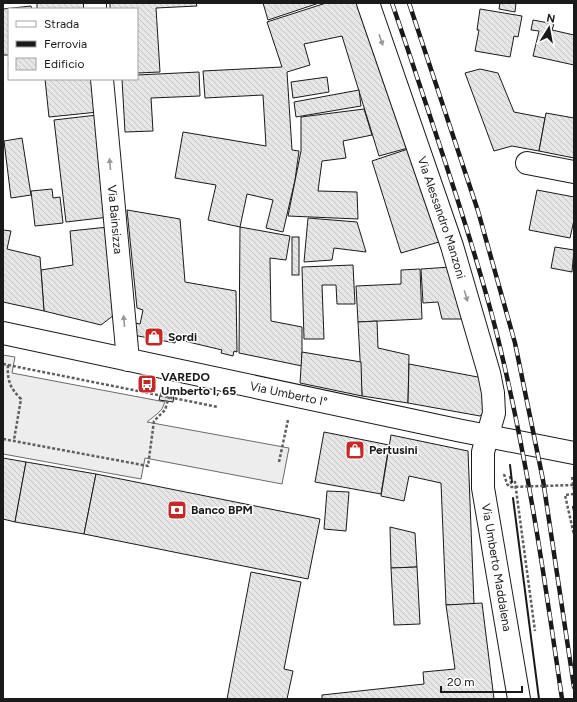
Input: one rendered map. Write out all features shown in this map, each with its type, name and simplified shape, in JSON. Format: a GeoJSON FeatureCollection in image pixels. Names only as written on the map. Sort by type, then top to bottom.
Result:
{"type":"FeatureCollection","features":[{"type":"Feature","properties":{"kind":"street","name":"Via Alessandro Manzoni"},"geometry":{"type":"LineString","coordinates":[[368,3],[452,246],[489,373],[493,393],[494,413],[488,436]]}},
{"type":"Feature","properties":{"kind":"street","name":"Via Bainsizza"},"geometry":{"type":"LineString","coordinates":[[102,80],[128,360]]}},
{"type":"Feature","properties":{"kind":"street"},"geometry":{"type":"LineString","coordinates":[[527,163],[574,172]]}},
{"type":"Feature","properties":{"kind":"street","name":"Via Umberto I°"},"geometry":{"type":"LineString","coordinates":[[3,333],[574,453]]}},
{"type":"Feature","properties":{"kind":"street","name":"Via Umberto Maddalena"},"geometry":{"type":"LineString","coordinates":[[488,436],[483,452],[483,488],[519,699]]}},
{"type":"Feature","properties":{"kind":"path"},"geometry":{"type":"LineString","coordinates":[[3,364],[220,407]]}},
{"type":"Feature","properties":{"kind":"path"},"geometry":{"type":"LineString","coordinates":[[8,365],[8,374],[12,390],[21,399],[14,440]]}},
{"type":"Feature","properties":{"kind":"path"},"geometry":{"type":"LineString","coordinates":[[3,439],[148,466],[154,421],[165,410],[169,397]]}},
{"type":"Feature","properties":{"kind":"path"},"geometry":{"type":"LineString","coordinates":[[279,462],[288,420],[282,419]]}},
{"type":"Feature","properties":{"kind":"path"},"geometry":{"type":"LineString","coordinates":[[504,474],[507,484],[510,487],[574,485]]}},
{"type":"Feature","properties":{"kind":"path"},"geometry":{"type":"LineString","coordinates":[[574,474],[571,474],[574,489]]}},
{"type":"Feature","properties":{"kind":"path"},"geometry":{"type":"LineString","coordinates":[[515,482],[536,637]]}},
{"type":"Feature","properties":{"kind":"path"},"geometry":{"type":"LineString","coordinates":[[574,494],[566,495],[574,535]]}},
{"type":"Feature","properties":{"kind":"shaded area"},"geometry":{"type":"Polygon","coordinates":[[[3,355],[15,357],[12,373],[165,402],[162,409],[147,422],[289,448],[282,484],[145,458],[141,479],[3,454],[3,355]]]}},
{"type":"Feature","properties":{"kind":"building"},"geometry":{"type":"Polygon","coordinates":[[[37,3],[87,3],[88,8],[37,8],[37,3]]]}},
{"type":"Feature","properties":{"kind":"building"},"geometry":{"type":"Polygon","coordinates":[[[110,3],[196,3],[197,6],[156,8],[160,72],[138,73],[138,8],[110,8],[110,3]]]}},
{"type":"Feature","properties":{"kind":"building"},"geometry":{"type":"Polygon","coordinates":[[[263,3],[319,3],[268,20],[263,3]]]}},
{"type":"Feature","properties":{"kind":"building"},"geometry":{"type":"Polygon","coordinates":[[[326,3],[362,3],[408,148],[379,156],[342,36],[304,44],[310,65],[287,72],[292,150],[299,151],[295,180],[283,232],[266,228],[273,200],[247,194],[240,227],[208,220],[216,185],[175,178],[183,132],[266,146],[263,95],[205,98],[203,71],[282,67],[267,22],[326,3]]]}},
{"type":"Feature","properties":{"kind":"building"},"geometry":{"type":"Polygon","coordinates":[[[500,3],[516,3],[515,12],[499,9],[500,3]]]}},
{"type":"Feature","properties":{"kind":"building"},"geometry":{"type":"Polygon","coordinates":[[[31,6],[32,8],[12,8],[31,6]]]}},
{"type":"Feature","properties":{"kind":"building"},"geometry":{"type":"Polygon","coordinates":[[[8,8],[8,55],[3,55],[3,9],[8,8]]]}},
{"type":"Feature","properties":{"kind":"building"},"geometry":{"type":"Polygon","coordinates":[[[480,9],[522,16],[518,37],[514,36],[510,57],[475,51],[479,30],[477,30],[480,9]]]}},
{"type":"Feature","properties":{"kind":"building"},"geometry":{"type":"Polygon","coordinates":[[[533,20],[554,24],[552,30],[574,35],[574,65],[533,56],[539,31],[531,30],[533,20]]]}},
{"type":"Feature","properties":{"kind":"building"},"geometry":{"type":"Polygon","coordinates":[[[480,69],[498,73],[514,112],[545,118],[539,151],[512,146],[494,151],[465,73],[480,69]]]}},
{"type":"Feature","properties":{"kind":"building"},"geometry":{"type":"Polygon","coordinates":[[[199,72],[200,96],[151,98],[153,131],[125,132],[122,80],[138,80],[138,75],[199,72]]]}},
{"type":"Feature","properties":{"kind":"building"},"geometry":{"type":"Polygon","coordinates":[[[327,77],[329,92],[293,98],[291,82],[327,77]]]}},
{"type":"Feature","properties":{"kind":"building"},"geometry":{"type":"Polygon","coordinates":[[[45,80],[94,80],[98,112],[49,117],[45,80]]]}},
{"type":"Feature","properties":{"kind":"building"},"geometry":{"type":"Polygon","coordinates":[[[359,90],[361,106],[296,117],[294,102],[359,90]]]}},
{"type":"Feature","properties":{"kind":"building"},"geometry":{"type":"Polygon","coordinates":[[[364,109],[372,135],[343,141],[346,158],[322,161],[318,191],[357,192],[358,219],[288,216],[301,151],[301,117],[364,109]]]}},
{"type":"Feature","properties":{"kind":"building"},"geometry":{"type":"Polygon","coordinates":[[[546,113],[574,118],[574,158],[539,151],[546,113]]]}},
{"type":"Feature","properties":{"kind":"building"},"geometry":{"type":"Polygon","coordinates":[[[97,115],[109,217],[66,222],[54,120],[97,115]]]}},
{"type":"Feature","properties":{"kind":"building"},"geometry":{"type":"Polygon","coordinates":[[[22,138],[31,195],[11,198],[4,141],[22,138]]]}},
{"type":"Feature","properties":{"kind":"building"},"geometry":{"type":"Polygon","coordinates":[[[408,149],[439,242],[401,253],[372,161],[408,149]]]}},
{"type":"Feature","properties":{"kind":"building"},"geometry":{"type":"Polygon","coordinates":[[[52,189],[53,198],[60,197],[63,223],[35,226],[31,191],[52,189]]]}},
{"type":"Feature","properties":{"kind":"building"},"geometry":{"type":"Polygon","coordinates":[[[537,190],[574,197],[574,220],[570,238],[529,230],[537,190]]]}},
{"type":"Feature","properties":{"kind":"building"},"geometry":{"type":"Polygon","coordinates":[[[127,210],[180,219],[185,282],[236,291],[237,352],[234,351],[233,356],[221,353],[222,350],[176,339],[175,343],[133,335],[135,323],[140,324],[143,310],[137,308],[127,210]]]}},
{"type":"Feature","properties":{"kind":"building"},"geometry":{"type":"Polygon","coordinates":[[[308,218],[357,222],[366,252],[334,248],[332,260],[304,262],[308,218]]]}},
{"type":"Feature","properties":{"kind":"building"},"geometry":{"type":"Polygon","coordinates":[[[108,227],[114,315],[101,325],[44,311],[41,270],[73,265],[70,231],[108,227]]]}},
{"type":"Feature","properties":{"kind":"building"},"geometry":{"type":"Polygon","coordinates":[[[240,227],[290,236],[286,260],[270,258],[271,321],[302,327],[302,366],[239,353],[240,227]]]}},
{"type":"Feature","properties":{"kind":"building"},"geometry":{"type":"Polygon","coordinates":[[[3,230],[11,231],[7,249],[40,257],[44,311],[3,302],[3,230]]]}},
{"type":"Feature","properties":{"kind":"building"},"geometry":{"type":"Polygon","coordinates":[[[292,237],[299,237],[299,275],[292,275],[292,237]]]}},
{"type":"Feature","properties":{"kind":"building"},"geometry":{"type":"Polygon","coordinates":[[[555,247],[574,250],[572,272],[551,268],[555,247]]]}},
{"type":"Feature","properties":{"kind":"building"},"geometry":{"type":"Polygon","coordinates":[[[353,265],[355,304],[337,304],[336,285],[322,285],[324,339],[304,339],[302,267],[353,265]]]}},
{"type":"Feature","properties":{"kind":"building"},"geometry":{"type":"Polygon","coordinates":[[[451,267],[462,319],[442,319],[438,302],[423,303],[421,269],[451,267]]]}},
{"type":"Feature","properties":{"kind":"building"},"geometry":{"type":"Polygon","coordinates":[[[420,269],[422,319],[358,322],[356,286],[401,284],[401,270],[420,269]]]}},
{"type":"Feature","properties":{"kind":"building"},"geometry":{"type":"Polygon","coordinates":[[[377,321],[378,348],[409,355],[408,403],[362,396],[358,322],[377,321]]]}},
{"type":"Feature","properties":{"kind":"building"},"geometry":{"type":"Polygon","coordinates":[[[302,352],[361,362],[362,396],[300,383],[302,352]]]}},
{"type":"Feature","properties":{"kind":"building"},"geometry":{"type":"Polygon","coordinates":[[[409,364],[483,378],[487,412],[480,416],[408,403],[409,364]]]}},
{"type":"Feature","properties":{"kind":"building"},"geometry":{"type":"Polygon","coordinates":[[[161,392],[174,395],[173,402],[159,400],[161,392]]]}},
{"type":"Feature","properties":{"kind":"building"},"geometry":{"type":"Polygon","coordinates":[[[324,432],[389,445],[381,494],[315,482],[324,432]]]}},
{"type":"Feature","properties":{"kind":"building"},"geometry":{"type":"Polygon","coordinates":[[[391,435],[468,451],[474,604],[446,605],[441,483],[409,476],[404,501],[381,496],[391,435]]]}},
{"type":"Feature","properties":{"kind":"building"},"geometry":{"type":"Polygon","coordinates":[[[3,458],[26,462],[15,522],[3,519],[3,458]]]}},
{"type":"Feature","properties":{"kind":"building"},"geometry":{"type":"Polygon","coordinates":[[[26,462],[96,474],[84,534],[15,522],[26,462]]]}},
{"type":"Feature","properties":{"kind":"building"},"geometry":{"type":"Polygon","coordinates":[[[96,474],[320,519],[308,579],[84,534],[96,474]]]}},
{"type":"Feature","properties":{"kind":"building"},"geometry":{"type":"Polygon","coordinates":[[[327,491],[349,492],[346,531],[324,529],[327,491]]]}},
{"type":"Feature","properties":{"kind":"building"},"geometry":{"type":"Polygon","coordinates":[[[390,527],[415,533],[417,567],[391,568],[390,527]]]}},
{"type":"Feature","properties":{"kind":"building"},"geometry":{"type":"Polygon","coordinates":[[[417,567],[420,624],[394,625],[391,568],[417,567]]]}},
{"type":"Feature","properties":{"kind":"building"},"geometry":{"type":"Polygon","coordinates":[[[251,572],[301,582],[284,669],[293,671],[287,699],[227,699],[251,572]]]}},
{"type":"Feature","properties":{"kind":"building"},"geometry":{"type":"Polygon","coordinates":[[[482,603],[494,699],[322,699],[322,695],[424,684],[423,672],[455,669],[446,605],[482,603]]]}},
{"type":"Feature","properties":{"kind":"railway"},"geometry":{"type":"LineString","coordinates":[[392,3],[468,233],[500,347],[527,478],[562,699]]}},
{"type":"Feature","properties":{"kind":"railway"},"geometry":{"type":"LineString","coordinates":[[409,3],[478,211],[515,343],[543,480],[574,687]]}},
{"type":"Feature","properties":{"kind":"wall"},"geometry":{"type":"LineString","coordinates":[[510,465],[512,482]]}},
{"type":"Feature","properties":{"kind":"wall"},"geometry":{"type":"LineString","coordinates":[[513,498],[539,699]]}},
{"type":"Feature","properties":{"kind":"wall"},"geometry":{"type":"LineString","coordinates":[[573,507],[574,511]]}},
{"type":"Feature","properties":{"kind":"place","name":"Sordi"},"geometry":{"type":"Point","coordinates":[154,337]}},
{"type":"Feature","properties":{"kind":"place","name":"VAREDO Umberto I, 65"},"geometry":{"type":"Point","coordinates":[147,384]}},
{"type":"Feature","properties":{"kind":"place","name":"Pertusini"},"geometry":{"type":"Point","coordinates":[355,450]}},
{"type":"Feature","properties":{"kind":"place","name":"Banco BPM"},"geometry":{"type":"Point","coordinates":[177,510]}}]}
